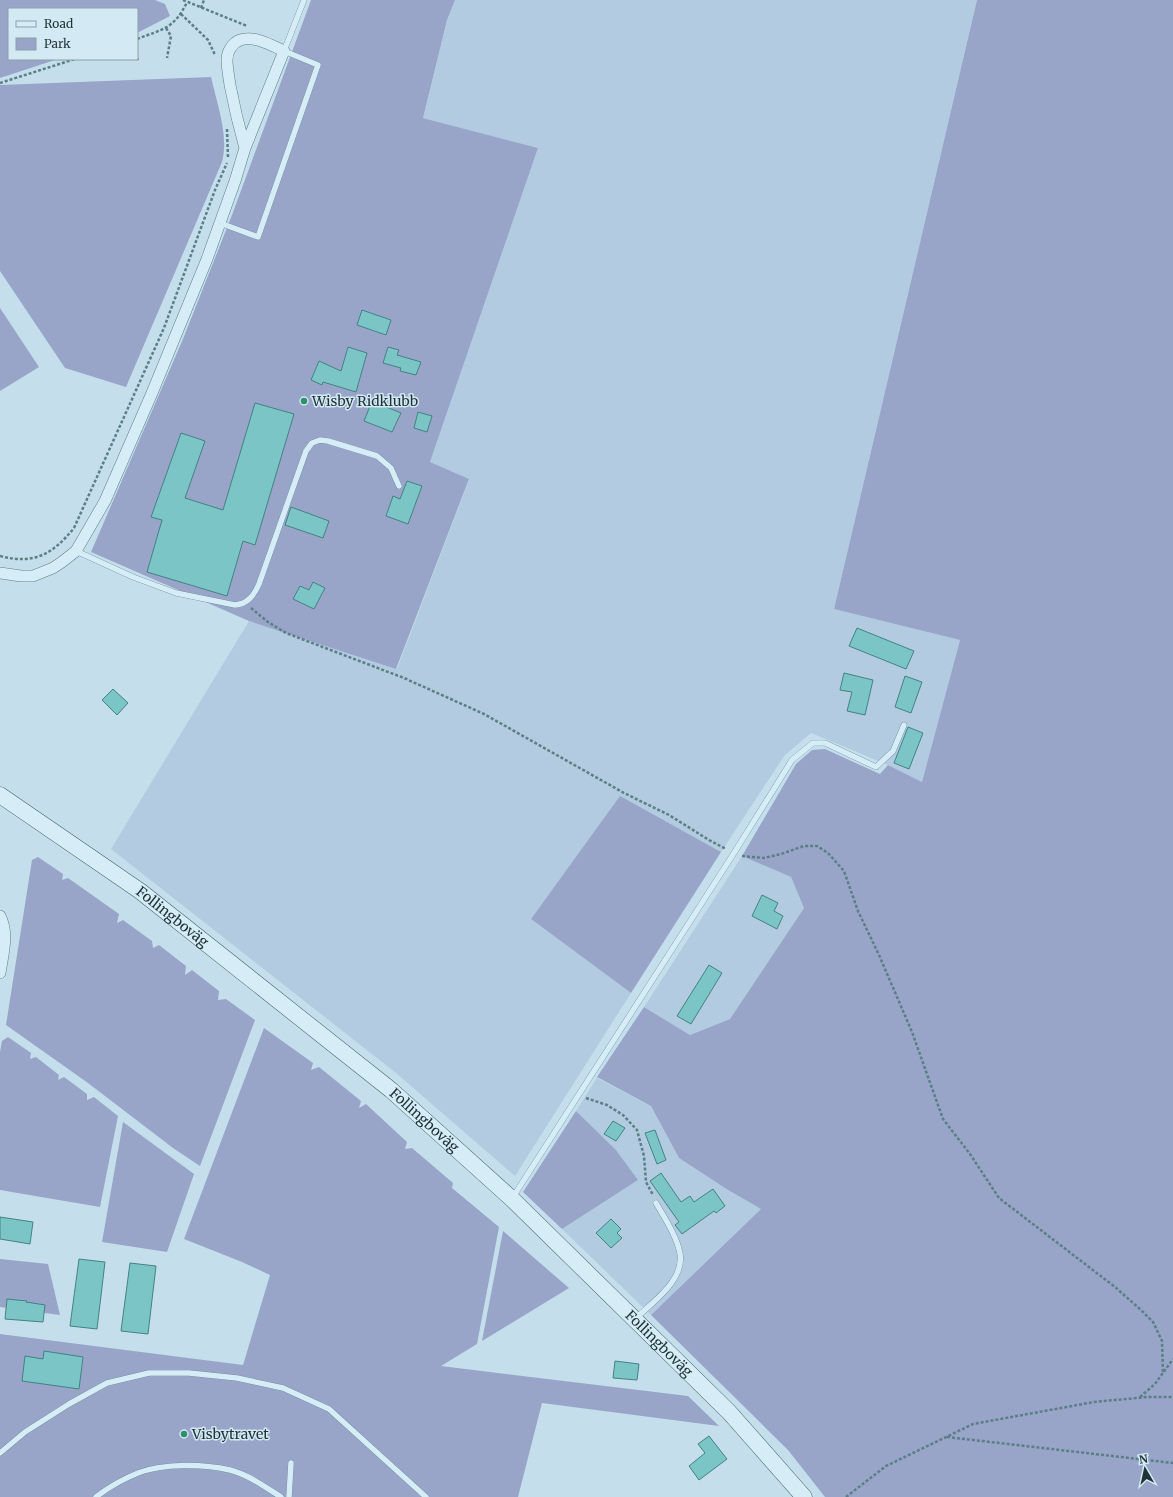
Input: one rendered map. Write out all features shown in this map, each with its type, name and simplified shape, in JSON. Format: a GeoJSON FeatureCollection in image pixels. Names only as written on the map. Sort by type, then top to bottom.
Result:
{"type":"FeatureCollection","features":[{"type":"Feature","properties":{"kind":"main road","name":"Follingboväg"},"geometry":{"type":"LineString","coordinates":[[0,796],[146,896],[391,1090],[512,1199],[729,1412],[804,1497]]}},
{"type":"Feature","properties":{"kind":"street"},"geometry":{"type":"LineString","coordinates":[[0,573],[33,576],[53,568],[76,551],[105,501],[207,259],[235,182],[245,148],[284,51],[266,43],[249,39],[240,40],[229,50],[227,60],[234,106],[245,148]]}},
{"type":"Feature","properties":{"kind":"street"},"geometry":{"type":"LineString","coordinates":[[0,916],[3,922],[5,942],[0,973]]}},
{"type":"Feature","properties":{"kind":"lane"},"geometry":{"type":"LineString","coordinates":[[220,223],[258,237],[318,65],[284,51],[304,0]]}},
{"type":"Feature","properties":{"kind":"lane"},"geometry":{"type":"LineString","coordinates":[[76,551],[133,577],[176,593],[235,605],[244,603],[253,596],[259,584],[306,451],[312,443],[320,440],[328,441],[377,456],[391,468],[399,486]]}},
{"type":"Feature","properties":{"kind":"lane"},"geometry":{"type":"LineString","coordinates":[[512,1199],[792,760],[813,743],[825,743],[876,767],[893,750],[904,725]]}},
{"type":"Feature","properties":{"kind":"lane"},"geometry":{"type":"LineString","coordinates":[[634,1319],[663,1293],[678,1274],[681,1264],[680,1250],[656,1202]]}},
{"type":"Feature","properties":{"kind":"lane"},"geometry":{"type":"LineString","coordinates":[[0,1453],[25,1432],[69,1404],[107,1383],[149,1373],[189,1373],[237,1378],[282,1388],[329,1409],[426,1497]]}},
{"type":"Feature","properties":{"kind":"lane"},"geometry":{"type":"LineString","coordinates":[[290,1497],[291,1463]]}},
{"type":"Feature","properties":{"kind":"lane"},"geometry":{"type":"LineString","coordinates":[[96,1497],[112,1486],[140,1472],[164,1467],[198,1466],[230,1470],[258,1482],[281,1497]]}},
{"type":"Feature","properties":{"kind":"path"},"geometry":{"type":"LineString","coordinates":[[183,0],[254,29]]}},
{"type":"Feature","properties":{"kind":"path"},"geometry":{"type":"LineString","coordinates":[[201,8],[204,0]]}},
{"type":"Feature","properties":{"kind":"path"},"geometry":{"type":"LineString","coordinates":[[138,39],[166,28],[176,21],[187,2]]}},
{"type":"Feature","properties":{"kind":"path"},"geometry":{"type":"LineString","coordinates":[[181,14],[208,40],[216,61]]}},
{"type":"Feature","properties":{"kind":"path"},"geometry":{"type":"LineString","coordinates":[[166,28],[171,36],[167,58]]}},
{"type":"Feature","properties":{"kind":"path"},"geometry":{"type":"LineString","coordinates":[[0,83],[72,60]]}},
{"type":"Feature","properties":{"kind":"path"},"geometry":{"type":"LineString","coordinates":[[0,556],[22,560],[34,558],[49,552],[62,542],[74,528],[164,328],[229,156],[227,128]]}},
{"type":"Feature","properties":{"kind":"path"},"geometry":{"type":"LineString","coordinates":[[244,603],[268,622],[286,633],[404,678],[484,714],[624,793],[669,815],[709,840],[734,853],[742,856],[764,858],[804,846],[817,846],[828,853],[844,871],[858,911],[879,955],[912,1032],[943,1119],[970,1154],[999,1198],[1116,1287],[1153,1322],[1162,1342],[1163,1373]]}},
{"type":"Feature","properties":{"kind":"path"},"geometry":{"type":"LineString","coordinates":[[578,1096],[607,1105],[624,1115],[637,1130],[644,1156],[646,1182],[656,1202]]}},
{"type":"Feature","properties":{"kind":"path"},"geometry":{"type":"LineString","coordinates":[[1140,1397],[1155,1384],[1173,1359]]}},
{"type":"Feature","properties":{"kind":"path"},"geometry":{"type":"LineString","coordinates":[[846,1497],[886,1466],[973,1424],[1094,1402],[1140,1397],[1173,1397]]}},
{"type":"Feature","properties":{"kind":"path"},"geometry":{"type":"LineString","coordinates":[[947,1437],[1173,1463]]}},
{"type":"Feature","properties":{"kind":"shaded area"},"geometry":{"type":"Polygon","coordinates":[[[455,0],[977,0],[834,609],[960,640],[922,782],[888,765],[811,733],[785,755],[721,852],[620,797],[531,919],[631,993],[515,1176],[396,1073],[111,849],[249,621],[397,669],[469,480],[430,462],[538,148],[423,118],[447,20],[455,0]]]}},
{"type":"Feature","properties":{"kind":"shaded area"},"geometry":{"type":"Polygon","coordinates":[[[742,856],[791,877],[804,908],[730,1019],[690,1035],[644,1007],[742,856]]]}},
{"type":"Feature","properties":{"kind":"shaded area"},"geometry":{"type":"Polygon","coordinates":[[[597,1078],[651,1106],[679,1158],[728,1190],[761,1209],[651,1315],[562,1229],[638,1180],[616,1150],[576,1111],[597,1078]]]}},
{"type":"Feature","properties":{"kind":"green space"},"geometry":{"type":"Polygon","coordinates":[[[0,0],[155,0],[165,4],[170,16],[138,32],[138,8],[8,8],[8,60],[55,60],[0,78],[0,0]]]}},
{"type":"Feature","properties":{"kind":"green space","name":"Wisby Ridklubb"},"geometry":{"type":"Polygon","coordinates":[[[311,0],[455,0],[447,20],[423,118],[538,148],[430,462],[469,479],[396,669],[249,621],[91,552],[183,339],[232,215],[311,0]]]}},
{"type":"Feature","properties":{"kind":"green space"},"geometry":{"type":"Polygon","coordinates":[[[977,0],[1173,0],[1173,1497],[825,1497],[788,1450],[651,1315],[761,1209],[728,1190],[679,1158],[651,1106],[597,1077],[644,1007],[690,1035],[730,1019],[804,908],[791,877],[742,856],[796,764],[812,750],[825,749],[880,774],[888,765],[922,782],[960,640],[834,609],[977,0]]]}},
{"type":"Feature","properties":{"kind":"green space"},"geometry":{"type":"Polygon","coordinates":[[[211,77],[223,130],[224,152],[222,162],[126,387],[65,368],[0,271],[0,85],[211,77]]]}},
{"type":"Feature","properties":{"kind":"green space"},"geometry":{"type":"Polygon","coordinates":[[[0,308],[39,367],[0,391],[0,308]]]}},
{"type":"Feature","properties":{"kind":"green space"},"geometry":{"type":"Polygon","coordinates":[[[620,796],[721,852],[631,993],[531,919],[620,796]]]}},
{"type":"Feature","properties":{"kind":"green space"},"geometry":{"type":"Polygon","coordinates":[[[38,857],[63,874],[62,880],[68,878],[119,914],[117,923],[123,920],[152,941],[153,948],[159,945],[186,966],[185,975],[192,970],[219,991],[218,1000],[226,999],[255,1020],[200,1166],[173,1148],[88,1083],[6,1025],[32,860],[38,857]]]}},
{"type":"Feature","properties":{"kind":"green space"},"geometry":{"type":"Polygon","coordinates":[[[264,1028],[313,1063],[311,1070],[319,1067],[361,1101],[359,1108],[366,1104],[407,1142],[405,1149],[412,1148],[453,1183],[452,1188],[499,1227],[477,1344],[441,1366],[688,1396],[719,1426],[542,1403],[518,1497],[0,1497],[0,1334],[243,1365],[270,1275],[184,1239],[264,1028]]]}},
{"type":"Feature","properties":{"kind":"green space"},"geometry":{"type":"Polygon","coordinates":[[[8,1037],[31,1053],[30,1059],[36,1057],[59,1075],[58,1080],[64,1077],[87,1094],[87,1100],[94,1097],[118,1116],[100,1207],[0,1190],[0,1052],[2,1041],[8,1037]]]}},
{"type":"Feature","properties":{"kind":"green space"},"geometry":{"type":"Polygon","coordinates":[[[576,1111],[616,1150],[638,1180],[562,1229],[523,1192],[576,1111]]]}},
{"type":"Feature","properties":{"kind":"green space"},"geometry":{"type":"Polygon","coordinates":[[[123,1122],[194,1174],[167,1252],[102,1242],[123,1122]]]}},
{"type":"Feature","properties":{"kind":"green space"},"geometry":{"type":"Polygon","coordinates":[[[503,1231],[569,1288],[482,1341],[503,1231]]]}},
{"type":"Feature","properties":{"kind":"green space"},"geometry":{"type":"Polygon","coordinates":[[[0,1259],[48,1264],[60,1315],[0,1307],[0,1259]]]}},
{"type":"Feature","properties":{"kind":"building"},"geometry":{"type":"Polygon","coordinates":[[[362,310],[391,320],[386,335],[357,325],[362,310]]]}},
{"type":"Feature","properties":{"kind":"building"},"geometry":{"type":"Polygon","coordinates":[[[348,347],[367,353],[356,392],[323,382],[322,385],[311,380],[319,361],[341,371],[348,347]]]}},
{"type":"Feature","properties":{"kind":"building"},"geometry":{"type":"Polygon","coordinates":[[[388,347],[399,350],[397,355],[421,362],[416,375],[400,371],[401,368],[383,363],[388,347]]]}},
{"type":"Feature","properties":{"kind":"building"},"geometry":{"type":"Polygon","coordinates":[[[372,401],[401,413],[392,432],[364,421],[372,401]]]}},
{"type":"Feature","properties":{"kind":"building"},"geometry":{"type":"Polygon","coordinates":[[[255,403],[294,414],[255,545],[243,541],[227,596],[147,572],[162,520],[151,517],[181,433],[205,441],[185,498],[223,510],[255,403]]]}},
{"type":"Feature","properties":{"kind":"building"},"geometry":{"type":"Polygon","coordinates":[[[418,412],[432,416],[427,432],[414,428],[418,412]]]}},
{"type":"Feature","properties":{"kind":"building"},"geometry":{"type":"Polygon","coordinates":[[[407,481],[422,486],[408,524],[386,516],[393,496],[400,499],[407,481]]]}},
{"type":"Feature","properties":{"kind":"building"},"geometry":{"type":"Polygon","coordinates":[[[291,507],[329,521],[323,538],[285,525],[291,507]]]}},
{"type":"Feature","properties":{"kind":"building"},"geometry":{"type":"Polygon","coordinates":[[[313,582],[325,588],[314,609],[293,599],[300,586],[309,590],[313,582]]]}},
{"type":"Feature","properties":{"kind":"building"},"geometry":{"type":"Polygon","coordinates":[[[857,628],[914,651],[906,669],[849,646],[857,628]]]}},
{"type":"Feature","properties":{"kind":"building"},"geometry":{"type":"Polygon","coordinates":[[[844,673],[873,680],[865,715],[847,711],[852,692],[840,690],[844,673]]]}},
{"type":"Feature","properties":{"kind":"building"},"geometry":{"type":"Polygon","coordinates":[[[905,676],[922,682],[911,713],[895,707],[905,676]]]}},
{"type":"Feature","properties":{"kind":"building"},"geometry":{"type":"Polygon","coordinates":[[[113,689],[128,703],[117,715],[102,700],[113,689]]]}},
{"type":"Feature","properties":{"kind":"building"},"geometry":{"type":"Polygon","coordinates":[[[908,727],[923,733],[909,769],[894,763],[908,727]]]}},
{"type":"Feature","properties":{"kind":"building"},"geometry":{"type":"Polygon","coordinates":[[[762,895],[778,903],[774,911],[783,916],[777,929],[752,916],[762,895]]]}},
{"type":"Feature","properties":{"kind":"building"},"geometry":{"type":"Polygon","coordinates":[[[709,965],[722,973],[691,1024],[677,1016],[709,965]]]}},
{"type":"Feature","properties":{"kind":"building"},"geometry":{"type":"Polygon","coordinates":[[[613,1121],[625,1128],[616,1141],[604,1134],[613,1121]]]}},
{"type":"Feature","properties":{"kind":"building"},"geometry":{"type":"Polygon","coordinates":[[[655,1130],[666,1160],[657,1164],[645,1133],[655,1130]]]}},
{"type":"Feature","properties":{"kind":"building"},"geometry":{"type":"Polygon","coordinates":[[[661,1173],[681,1202],[690,1196],[694,1202],[713,1189],[725,1206],[716,1213],[714,1211],[682,1234],[675,1225],[679,1222],[650,1181],[661,1173]]]}},
{"type":"Feature","properties":{"kind":"building"},"geometry":{"type":"Polygon","coordinates":[[[0,1217],[33,1222],[30,1244],[0,1239],[0,1217]]]}},
{"type":"Feature","properties":{"kind":"building"},"geometry":{"type":"Polygon","coordinates":[[[611,1219],[621,1229],[617,1233],[622,1238],[611,1248],[596,1233],[611,1219]]]}},
{"type":"Feature","properties":{"kind":"building"},"geometry":{"type":"Polygon","coordinates":[[[79,1259],[105,1262],[97,1329],[70,1326],[79,1259]]]}},
{"type":"Feature","properties":{"kind":"building"},"geometry":{"type":"Polygon","coordinates":[[[130,1263],[156,1266],[148,1334],[121,1331],[130,1263]]]}},
{"type":"Feature","properties":{"kind":"building"},"geometry":{"type":"Polygon","coordinates":[[[7,1299],[45,1305],[43,1322],[5,1319],[7,1299]]]}},
{"type":"Feature","properties":{"kind":"building"},"geometry":{"type":"Polygon","coordinates":[[[44,1351],[83,1357],[79,1389],[22,1381],[25,1356],[43,1359],[44,1351]]]}},
{"type":"Feature","properties":{"kind":"building"},"geometry":{"type":"Polygon","coordinates":[[[615,1361],[639,1364],[637,1380],[613,1378],[615,1361]]]}},
{"type":"Feature","properties":{"kind":"building"},"geometry":{"type":"Polygon","coordinates":[[[709,1436],[727,1459],[699,1480],[689,1466],[705,1453],[698,1444],[709,1436]]]}},
{"type":"Feature","properties":{"kind":"place","name":"Wisby Ridklubb"},"geometry":{"type":"Point","coordinates":[304,401]}},
{"type":"Feature","properties":{"kind":"place","name":"Visbytravet"},"geometry":{"type":"Point","coordinates":[184,1434]}}]}
